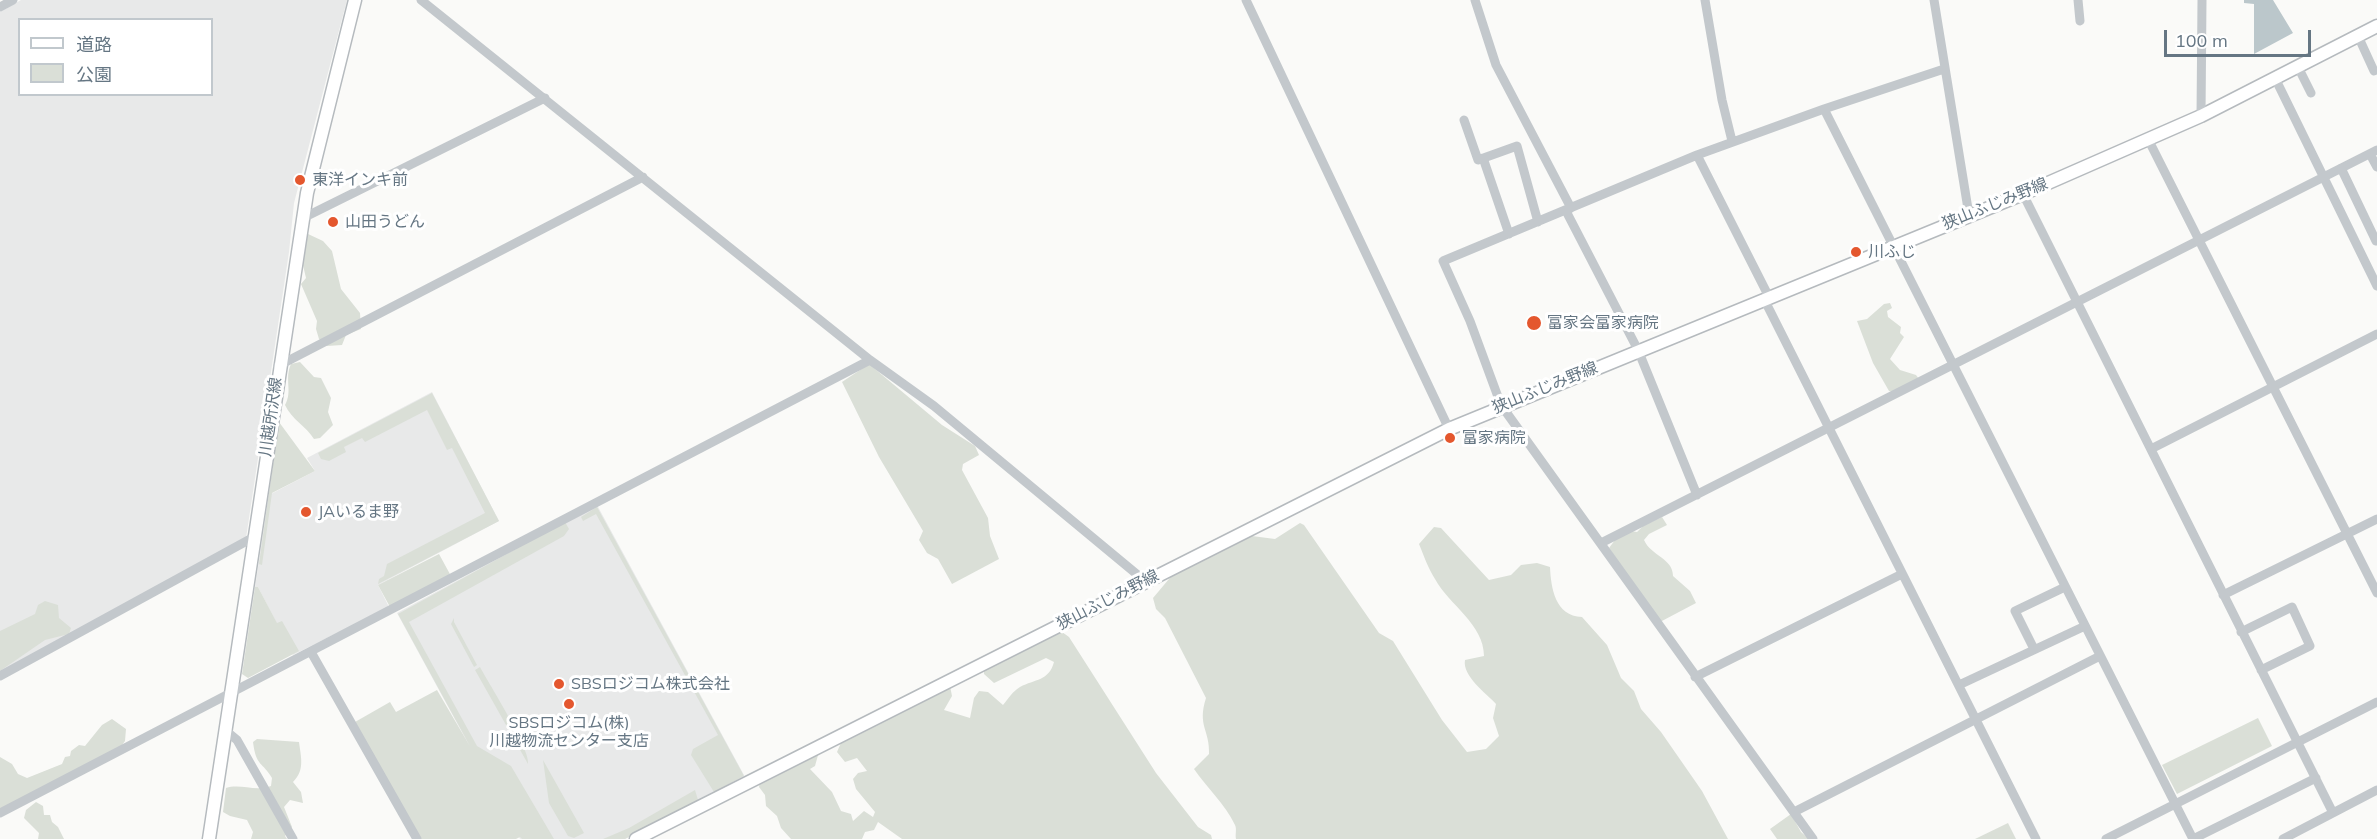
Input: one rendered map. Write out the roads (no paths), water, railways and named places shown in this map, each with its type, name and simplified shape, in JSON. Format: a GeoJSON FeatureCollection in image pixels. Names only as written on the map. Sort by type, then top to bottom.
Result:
{"type":"FeatureCollection","features":[{"type":"Feature","properties":{"kind":"main road","name":"川越所沢線"},"geometry":{"type":"LineString","coordinates":[[209,839],[303,218],[312,167],[355,0]]}},
{"type":"Feature","properties":{"kind":"main road","name":"狭山ふじみ野線"},"geometry":{"type":"LineString","coordinates":[[636,839],[1145,581],[1500,405],[2023,194],[2201,116],[2377,26]]}},
{"type":"Feature","properties":{"kind":"street"},"geometry":{"type":"LineString","coordinates":[[0,7],[13,0]]}},
{"type":"Feature","properties":{"kind":"street"},"geometry":{"type":"LineString","coordinates":[[421,0],[870,360],[934,406],[1145,581]]}},
{"type":"Feature","properties":{"kind":"street"},"geometry":{"type":"LineString","coordinates":[[1246,0],[1449,429]]}},
{"type":"Feature","properties":{"kind":"street"},"geometry":{"type":"LineString","coordinates":[[1475,0],[1496,65],[1517,101],[1533,139],[1638,350],[1697,495]]}},
{"type":"Feature","properties":{"kind":"street"},"geometry":{"type":"LineString","coordinates":[[1704,0],[1732,141]]}},
{"type":"Feature","properties":{"kind":"street"},"geometry":{"type":"LineString","coordinates":[[1934,0],[1969,215]]}},
{"type":"Feature","properties":{"kind":"street"},"geometry":{"type":"LineString","coordinates":[[2078,0],[2080,21]]}},
{"type":"Feature","properties":{"kind":"street"},"geometry":{"type":"LineString","coordinates":[[2201,116],[2202,0]]}},
{"type":"Feature","properties":{"kind":"street"},"geometry":{"type":"LineString","coordinates":[[2358,36],[2374,72]]}},
{"type":"Feature","properties":{"kind":"street"},"geometry":{"type":"LineString","coordinates":[[2298,67],[2310,93]]}},
{"type":"Feature","properties":{"kind":"street"},"geometry":{"type":"LineString","coordinates":[[1813,839],[1500,405],[1470,321],[1443,261],[1732,141],[1944,69]]}},
{"type":"Feature","properties":{"kind":"street"},"geometry":{"type":"LineString","coordinates":[[2274,78],[2377,286]]}},
{"type":"Feature","properties":{"kind":"street"},"geometry":{"type":"LineString","coordinates":[[303,218],[545,98]]}},
{"type":"Feature","properties":{"kind":"street"},"geometry":{"type":"LineString","coordinates":[[1824,109],[2193,839],[2316,778]]}},
{"type":"Feature","properties":{"kind":"street"},"geometry":{"type":"LineString","coordinates":[[1464,120],[1478,160],[1533,139]]}},
{"type":"Feature","properties":{"kind":"street"},"geometry":{"type":"LineString","coordinates":[[2148,139],[2377,593]]}},
{"type":"Feature","properties":{"kind":"street"},"geometry":{"type":"LineString","coordinates":[[1516,146],[1538,222]]}},
{"type":"Feature","properties":{"kind":"street"},"geometry":{"type":"LineString","coordinates":[[1601,543],[2374,152],[2377,167]]}},
{"type":"Feature","properties":{"kind":"street"},"geometry":{"type":"LineString","coordinates":[[1697,155],[1828,428],[2036,839]]}},
{"type":"Feature","properties":{"kind":"street"},"geometry":{"type":"LineString","coordinates":[[1483,158],[1509,234]]}},
{"type":"Feature","properties":{"kind":"street"},"geometry":{"type":"LineString","coordinates":[[2342,168],[2376,241],[2359,249]]}},
{"type":"Feature","properties":{"kind":"street"},"geometry":{"type":"LineString","coordinates":[[279,366],[643,177]]}},
{"type":"Feature","properties":{"kind":"street"},"geometry":{"type":"LineString","coordinates":[[2023,194],[2333,813]]}},
{"type":"Feature","properties":{"kind":"street"},"geometry":{"type":"LineString","coordinates":[[2151,449],[2377,334]]}},
{"type":"Feature","properties":{"kind":"street"},"geometry":{"type":"LineString","coordinates":[[0,813],[870,360]]}},
{"type":"Feature","properties":{"kind":"street"},"geometry":{"type":"LineString","coordinates":[[2223,595],[2377,519]]}},
{"type":"Feature","properties":{"kind":"street"},"geometry":{"type":"LineString","coordinates":[[0,676],[254,537]]}},
{"type":"Feature","properties":{"kind":"street"},"geometry":{"type":"LineString","coordinates":[[1695,677],[1902,574]]}},
{"type":"Feature","properties":{"kind":"street"},"geometry":{"type":"LineString","coordinates":[[2034,649],[2015,611],[2065,586]]}},
{"type":"Feature","properties":{"kind":"street"},"geometry":{"type":"LineString","coordinates":[[2241,632],[2292,607],[2310,646],[2261,670]]}},
{"type":"Feature","properties":{"kind":"street"},"geometry":{"type":"LineString","coordinates":[[1959,685],[2085,626]]}},
{"type":"Feature","properties":{"kind":"street"},"geometry":{"type":"LineString","coordinates":[[311,652],[417,839]]}},
{"type":"Feature","properties":{"kind":"street"},"geometry":{"type":"LineString","coordinates":[[1794,812],[2100,656]]}},
{"type":"Feature","properties":{"kind":"street"},"geometry":{"type":"LineString","coordinates":[[2106,839],[2377,702]]}},
{"type":"Feature","properties":{"kind":"street"},"geometry":{"type":"LineString","coordinates":[[225,730],[237,740],[293,839]]}},
{"type":"Feature","properties":{"kind":"street"},"geometry":{"type":"LineString","coordinates":[[2283,839],[2377,790]]}},
{"type":"Feature","properties":{"kind":"place","name":"東洋インキ前"},"geometry":{"type":"Point","coordinates":[300,180]}},
{"type":"Feature","properties":{"kind":"place","name":"山田うどん"},"geometry":{"type":"Point","coordinates":[333,222]}},
{"type":"Feature","properties":{"kind":"place","name":"川ふじ"},"geometry":{"type":"Point","coordinates":[1856,252]}},
{"type":"Feature","properties":{"kind":"place","name":"富家会富家病院"},"geometry":{"type":"Point","coordinates":[1534,323]}},
{"type":"Feature","properties":{"kind":"place","name":"富家病院"},"geometry":{"type":"Point","coordinates":[1450,438]}},
{"type":"Feature","properties":{"kind":"place","name":"JAいるま野"},"geometry":{"type":"Point","coordinates":[306,512]}},
{"type":"Feature","properties":{"kind":"place","name":"SBSロジコム株式会社"},"geometry":{"type":"Point","coordinates":[559,684]}},
{"type":"Feature","properties":{"kind":"place","name":"SBSロジコム(株) 川越物流センター支店"},"geometry":{"type":"Point","coordinates":[569,704]}}]}
